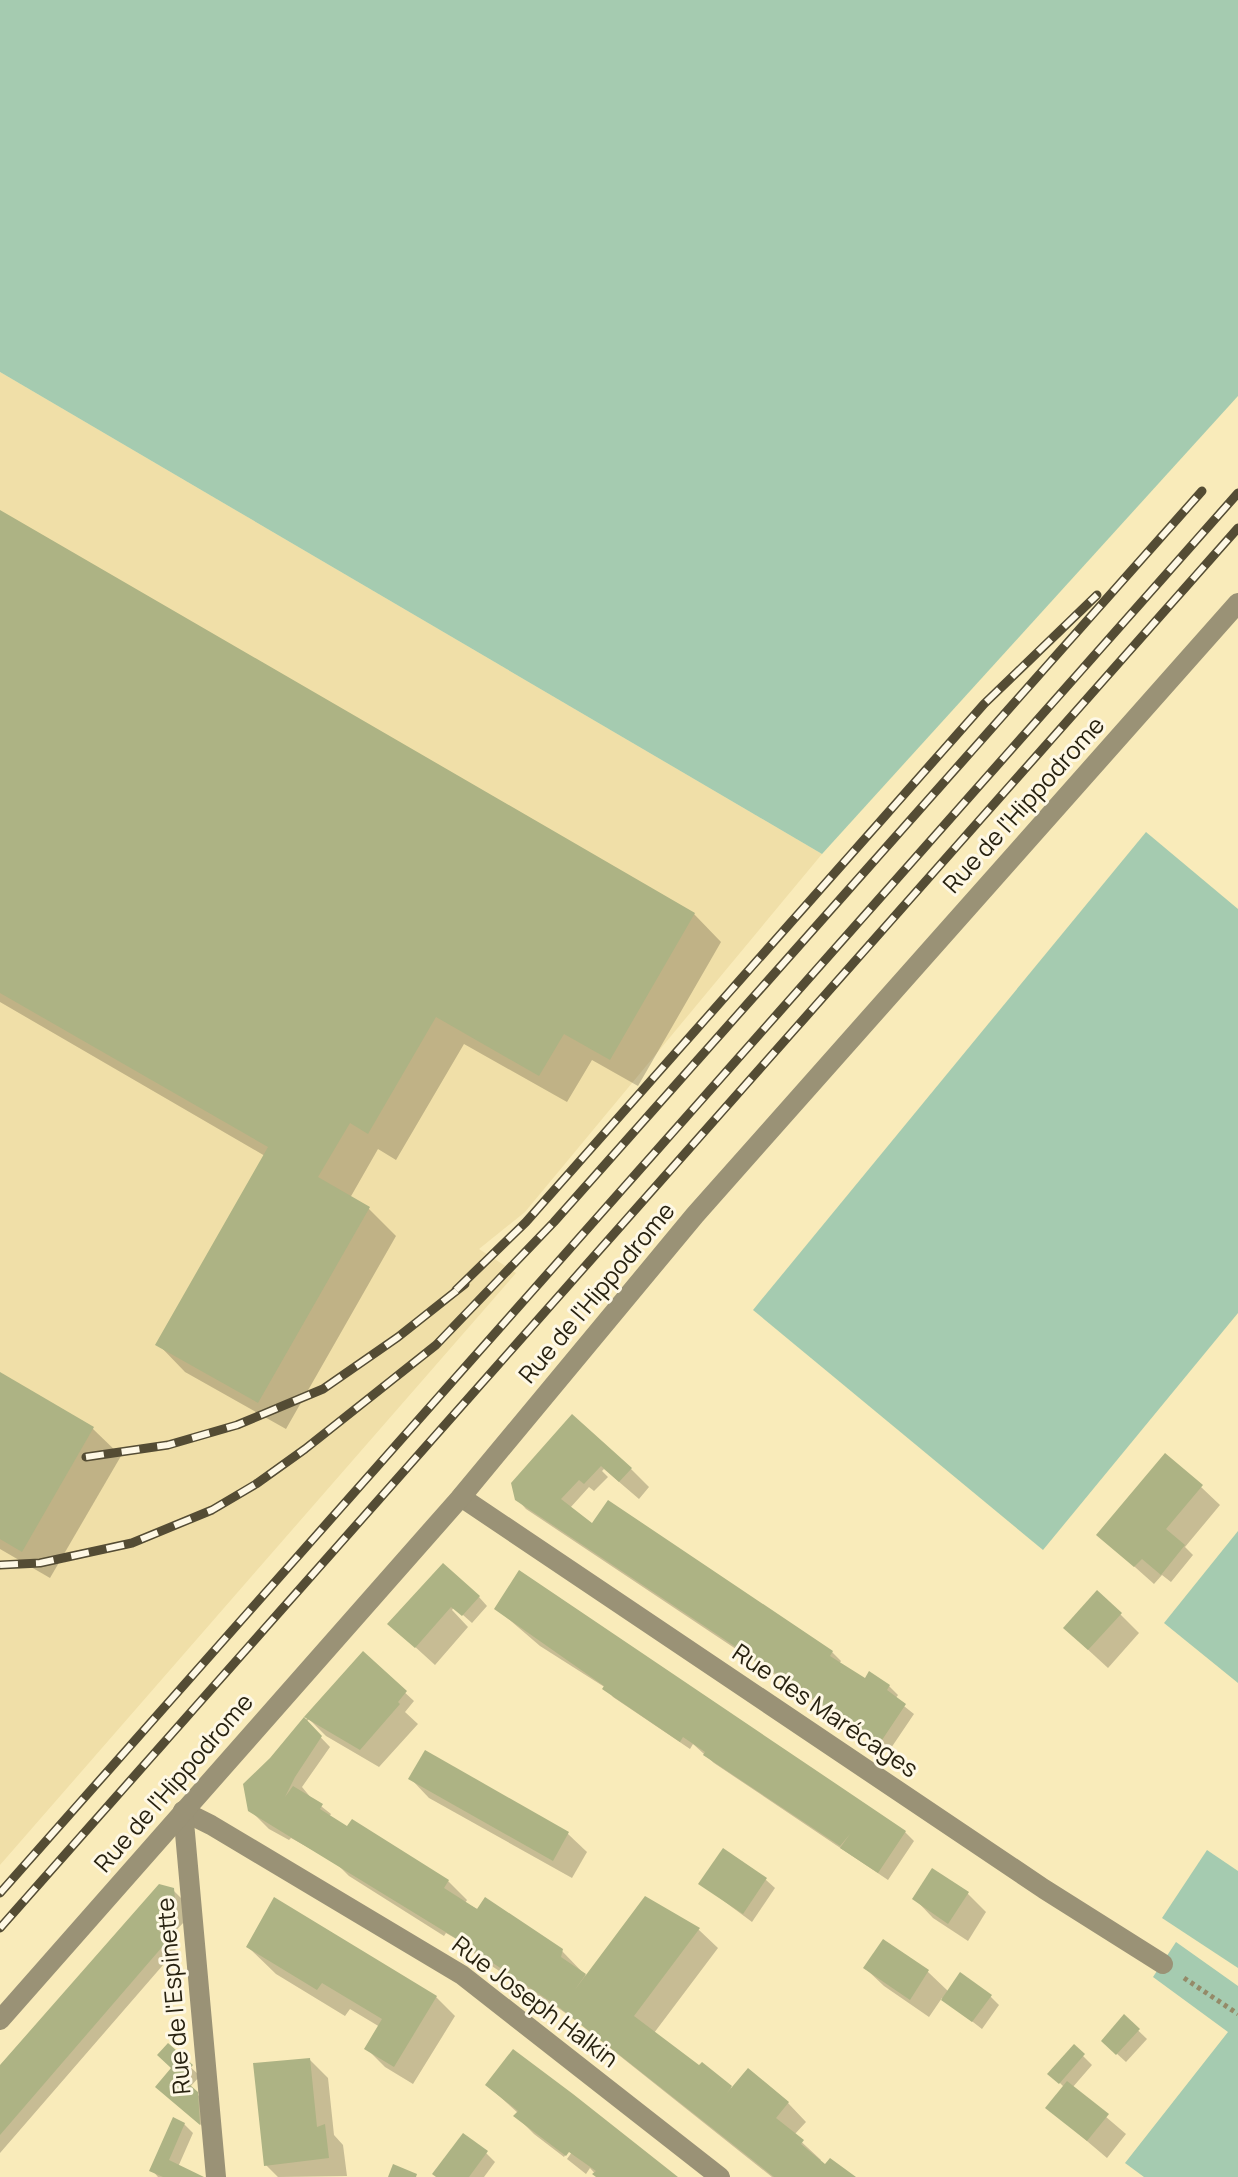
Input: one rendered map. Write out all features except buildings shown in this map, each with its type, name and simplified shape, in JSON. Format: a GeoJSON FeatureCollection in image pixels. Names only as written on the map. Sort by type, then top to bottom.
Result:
{"type":"FeatureCollection","features":[{"type":"Feature","properties":{"kind":"street","name":"Rue de l'Hippodrome"},"geometry":{"type":"LineString","coordinates":[[0,2020],[461,1497],[695,1215],[1238,603]]}},
{"type":"Feature","properties":{"kind":"street","name":"Rue des Marécages"},"geometry":{"type":"LineString","coordinates":[[461,1497],[1044,1889],[1163,1964]]}},
{"type":"Feature","properties":{"kind":"street","name":"Rue de l'Espinette"},"geometry":{"type":"LineString","coordinates":[[183,1811],[216,2177]]}},
{"type":"Feature","properties":{"kind":"street","name":"Rue Joseph Halkin"},"geometry":{"type":"LineString","coordinates":[[183,1811],[462,1975],[720,2177]]}},
{"type":"Feature","properties":{"kind":"path"},"geometry":{"type":"LineString","coordinates":[[1163,1964],[1238,2014]]}},
{"type":"Feature","properties":{"kind":"shaded area"},"geometry":{"type":"Polygon","coordinates":[[[0,372],[822,854],[525,1212],[479,1249],[516,1273],[0,1865],[0,372]]]}},
{"type":"Feature","properties":{"kind":"green space"},"geometry":{"type":"Polygon","coordinates":[[[0,0],[1238,0],[1238,396],[822,854],[0,372],[0,0]]]}},
{"type":"Feature","properties":{"kind":"green space"},"geometry":{"type":"Polygon","coordinates":[[[1146,832],[1238,909],[1238,1313],[1043,1550],[753,1310],[1146,832]]]}},
{"type":"Feature","properties":{"kind":"green space"},"geometry":{"type":"Polygon","coordinates":[[[1238,1531],[1238,1683],[1164,1623],[1238,1531]]]}},
{"type":"Feature","properties":{"kind":"green space"},"geometry":{"type":"Polygon","coordinates":[[[1207,1850],[1238,1871],[1238,1968],[1162,1918],[1207,1850]]]}},
{"type":"Feature","properties":{"kind":"green space"},"geometry":{"type":"Polygon","coordinates":[[[1176,1942],[1238,1986],[1238,2177],[1144,2177],[1125,2163],[1228,2032],[1153,1977],[1176,1942]]]}},
{"type":"Feature","properties":{"kind":"railway"},"geometry":{"type":"LineString","coordinates":[[0,1565],[40,1563],[132,1543],[212,1510],[305,1449],[436,1345],[554,1222],[1202,491]]}},
{"type":"Feature","properties":{"kind":"railway"},"geometry":{"type":"LineString","coordinates":[[0,1893],[1238,493]]}},
{"type":"Feature","properties":{"kind":"railway"},"geometry":{"type":"LineString","coordinates":[[0,1928],[1238,528]]}},
{"type":"Feature","properties":{"kind":"railway"},"geometry":{"type":"LineString","coordinates":[[456,1290],[526,1222],[984,704],[1097,595]]}},
{"type":"Feature","properties":{"kind":"railway"},"geometry":{"type":"LineString","coordinates":[[86,1457],[168,1445],[237,1425],[323,1389],[398,1337],[465,1284]]}}]}
